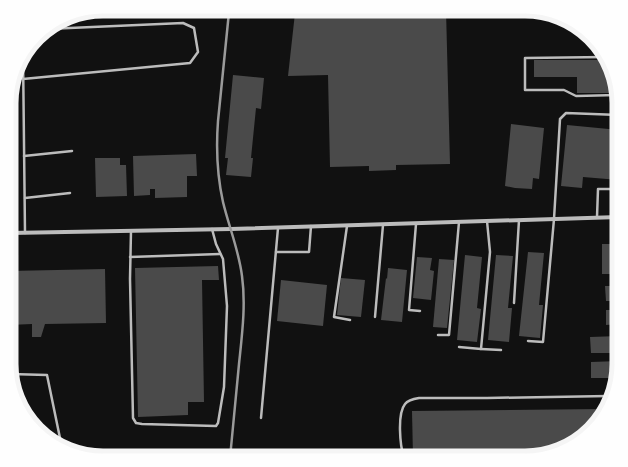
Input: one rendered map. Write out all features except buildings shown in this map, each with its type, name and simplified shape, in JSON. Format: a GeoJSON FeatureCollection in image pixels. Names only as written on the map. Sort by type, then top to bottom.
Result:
{"type":"FeatureCollection","features":[{"type":"Feature","properties":{"kind":"street"},"geometry":{"type":"LineString","coordinates":[[16,233],[212,229],[612,217]]}},
{"type":"Feature","properties":{"kind":"lane"},"geometry":{"type":"LineString","coordinates":[[23,79],[190,63],[198,52],[194,28],[183,23],[60,28]]}},
{"type":"Feature","properties":{"kind":"lane"},"geometry":{"type":"LineString","coordinates":[[598,57],[526,58],[525,90],[564,90],[576,96],[612,95]]}},
{"type":"Feature","properties":{"kind":"lane"},"geometry":{"type":"LineString","coordinates":[[23,70],[26,233]]}},
{"type":"Feature","properties":{"kind":"lane"},"geometry":{"type":"LineString","coordinates":[[528,341],[543,342],[554,219],[560,118],[566,113],[612,115]]}},
{"type":"Feature","properties":{"kind":"lane"},"geometry":{"type":"LineString","coordinates":[[24,156],[72,151]]}},
{"type":"Feature","properties":{"kind":"lane"},"geometry":{"type":"LineString","coordinates":[[597,217],[598,189],[612,189]]}},
{"type":"Feature","properties":{"kind":"lane"},"geometry":{"type":"LineString","coordinates":[[25,198],[70,193]]}},
{"type":"Feature","properties":{"kind":"lane"},"geometry":{"type":"LineString","coordinates":[[514,303],[520,220]]}},
{"type":"Feature","properties":{"kind":"lane"},"geometry":{"type":"LineString","coordinates":[[481,349],[490,252],[487,221]]}},
{"type":"Feature","properties":{"kind":"lane"},"geometry":{"type":"LineString","coordinates":[[438,334],[449,335],[459,222]]}},
{"type":"Feature","properties":{"kind":"lane"},"geometry":{"type":"LineString","coordinates":[[416,223],[409,310],[420,311]]}},
{"type":"Feature","properties":{"kind":"lane"},"geometry":{"type":"LineString","coordinates":[[375,317],[383,224]]}},
{"type":"Feature","properties":{"kind":"lane"},"geometry":{"type":"LineString","coordinates":[[347,225],[334,317],[350,320]]}},
{"type":"Feature","properties":{"kind":"lane"},"geometry":{"type":"LineString","coordinates":[[276,252],[309,252],[311,226]]}},
{"type":"Feature","properties":{"kind":"lane"},"geometry":{"type":"LineString","coordinates":[[261,418],[278,227]]}},
{"type":"Feature","properties":{"kind":"lane"},"geometry":{"type":"LineString","coordinates":[[131,231],[130,257],[133,418],[136,423],[142,424],[216,426],[218,423],[224,387],[228,306],[223,259],[216,244],[212,229]]}},
{"type":"Feature","properties":{"kind":"lane"},"geometry":{"type":"LineString","coordinates":[[130,257],[220,254]]}},
{"type":"Feature","properties":{"kind":"lane"},"geometry":{"type":"LineString","coordinates":[[459,347],[501,350]]}},
{"type":"Feature","properties":{"kind":"lane"},"geometry":{"type":"LineString","coordinates":[[17,374],[47,375],[60,440]]}},
{"type":"Feature","properties":{"kind":"lane"},"geometry":{"type":"LineString","coordinates":[[403,451],[400,437],[401,411],[404,405],[412,399],[605,396]]}},
{"type":"Feature","properties":{"kind":"railway"},"geometry":{"type":"LineString","coordinates":[[229,16],[218,121],[217,141],[219,182],[241,267],[244,298],[231,451]]}}]}
